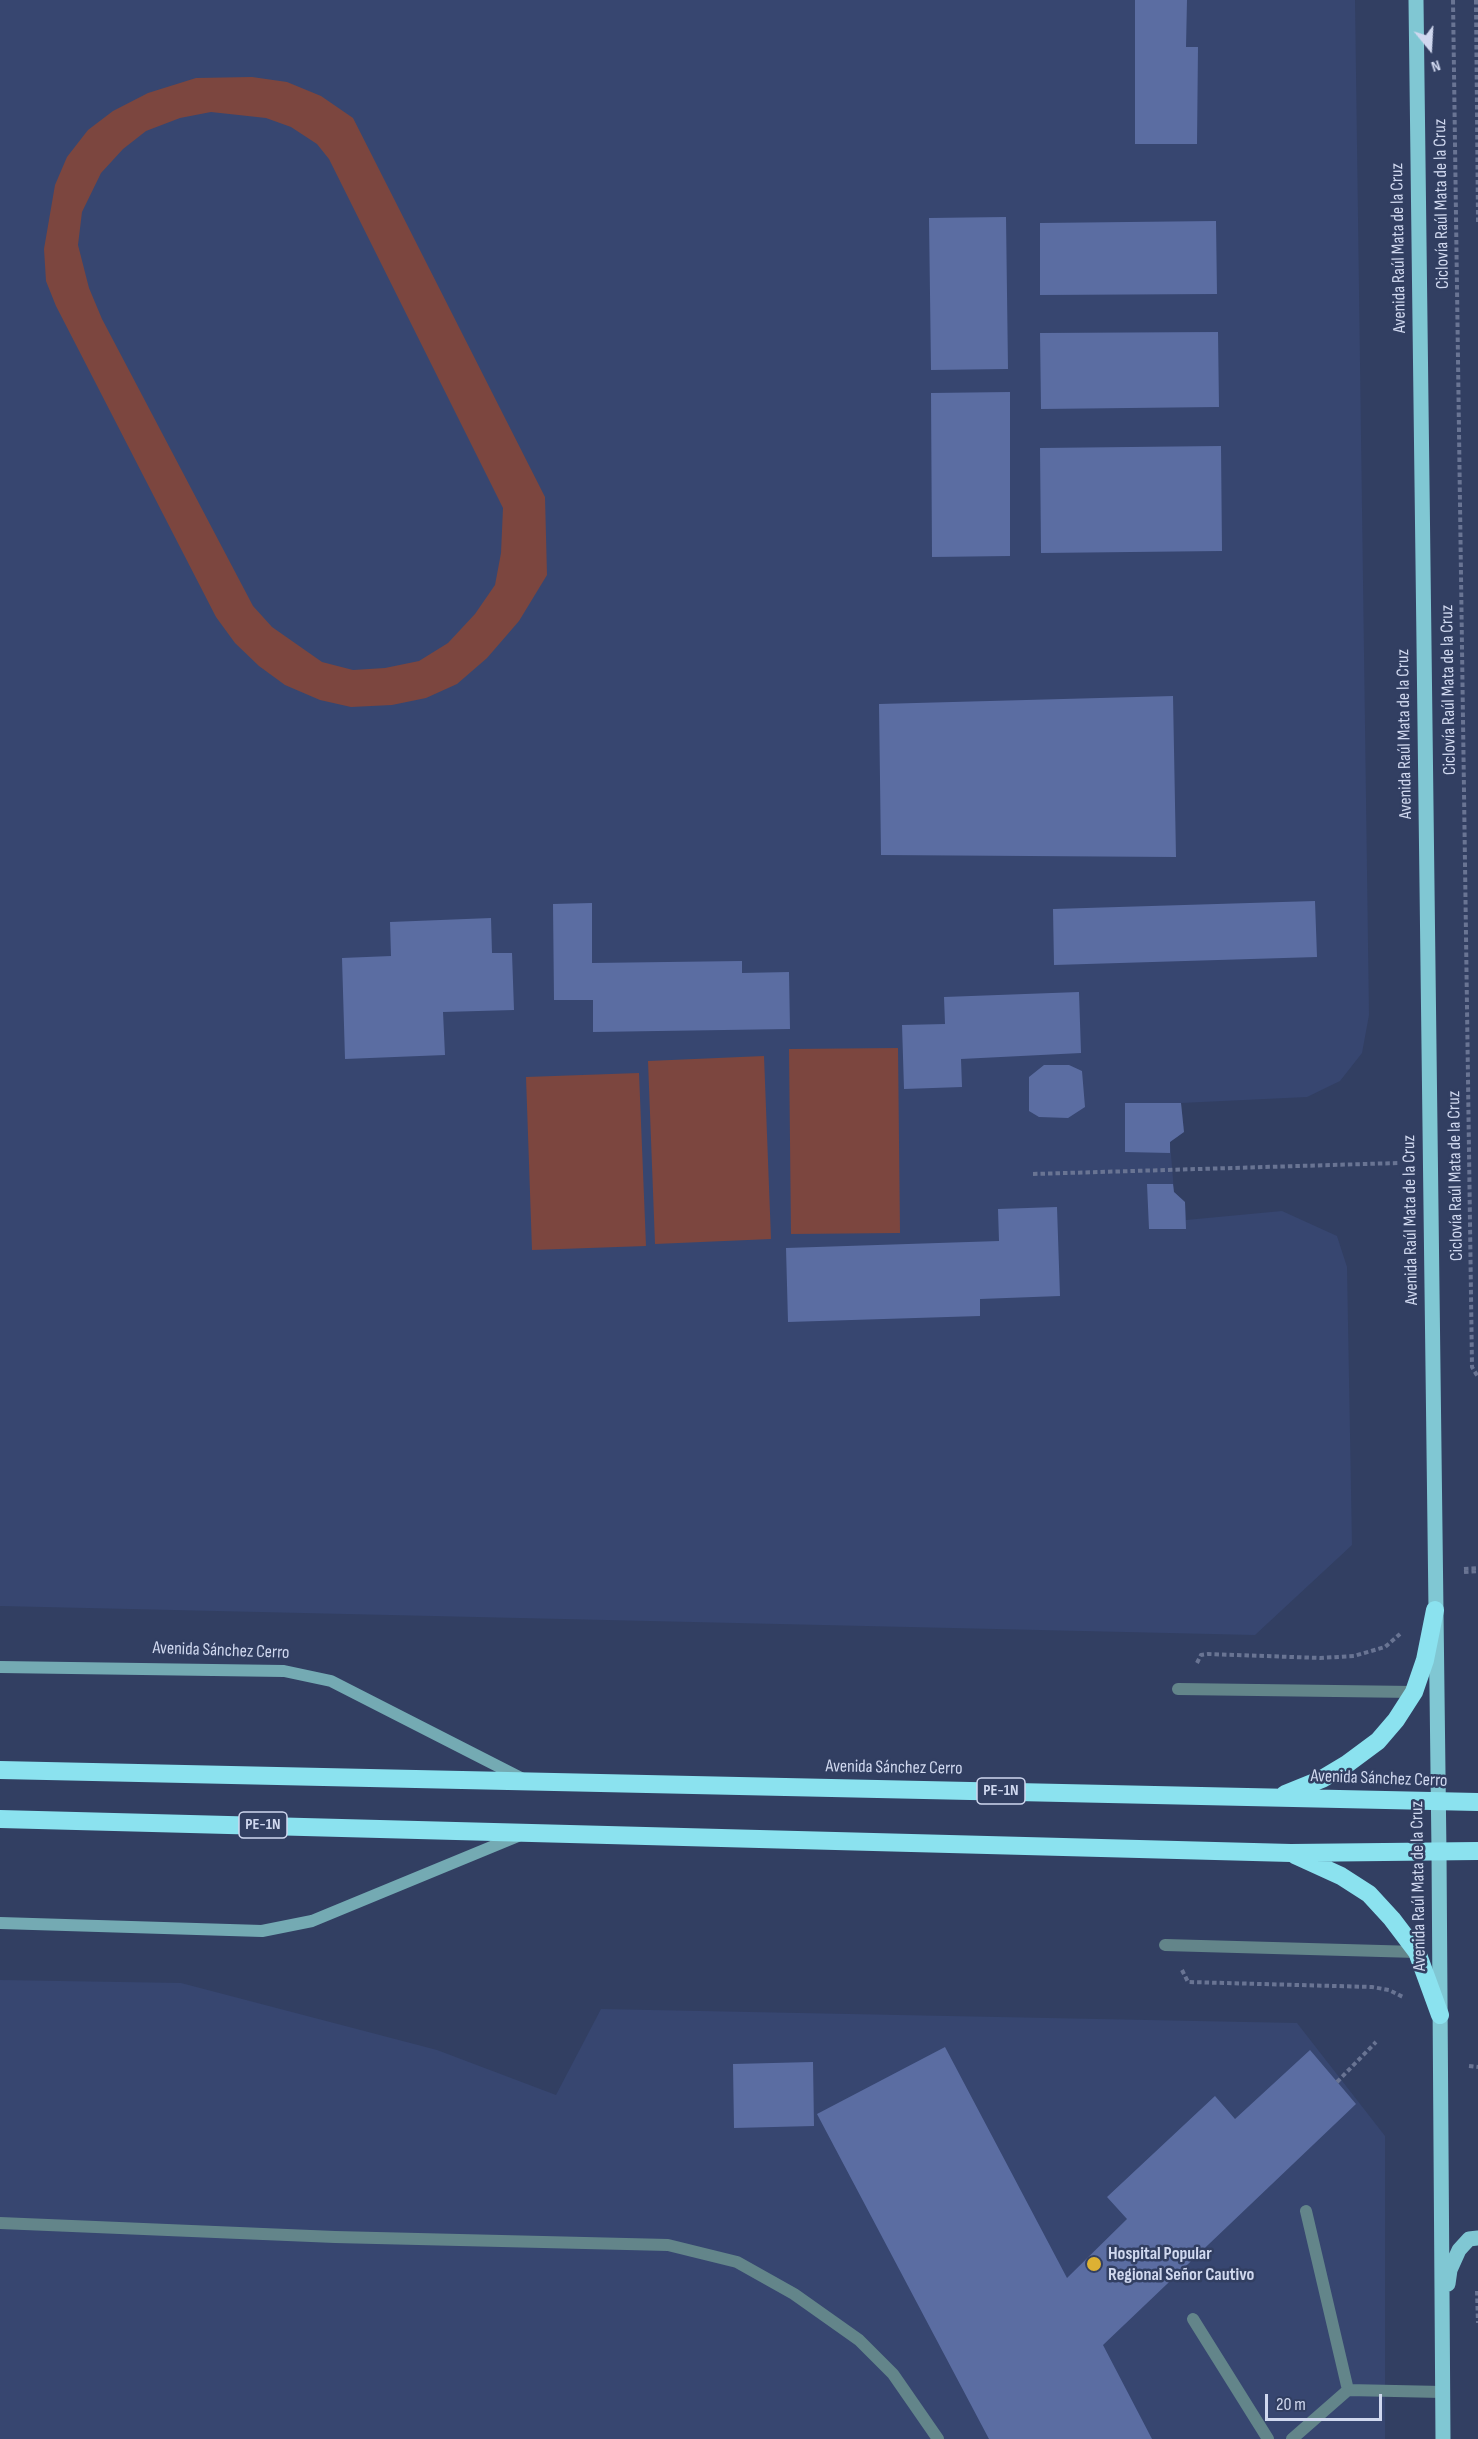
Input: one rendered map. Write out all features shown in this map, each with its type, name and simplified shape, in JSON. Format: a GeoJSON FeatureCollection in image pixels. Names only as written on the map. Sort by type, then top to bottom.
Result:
{"type":"FeatureCollection","features":[{"type":"Feature","properties":{"kind":"highway"},"geometry":{"type":"LineString","coordinates":[[1277,1797],[1322,1779],[1378,1741],[1396,1720],[1414,1692],[1425,1660],[1435,1610]]}},
{"type":"Feature","properties":{"kind":"highway","name":"Avenida Sánchez Cerro"},"geometry":{"type":"LineString","coordinates":[[0,1770],[1478,1802]]}},
{"type":"Feature","properties":{"kind":"highway","name":"PE-1N"},"geometry":{"type":"LineString","coordinates":[[0,1819],[1291,1853],[1478,1851]]}},
{"type":"Feature","properties":{"kind":"highway"},"geometry":{"type":"LineString","coordinates":[[1291,1853],[1341,1876],[1369,1894],[1417,1952],[1440,2015]]}},
{"type":"Feature","properties":{"kind":"main road","name":"Avenida Raúl Mata de la Cruz"},"geometry":{"type":"LineString","coordinates":[[1416,0],[1439,1851],[1443,2439]]}},
{"type":"Feature","properties":{"kind":"main road","name":"Avenida Sánchez Cerro"},"geometry":{"type":"LineString","coordinates":[[0,1667],[284,1671],[331,1681],[524,1780]]}},
{"type":"Feature","properties":{"kind":"main road"},"geometry":{"type":"LineString","coordinates":[[0,1923],[262,1931],[312,1921],[527,1832]]}},
{"type":"Feature","properties":{"kind":"main road"},"geometry":{"type":"LineString","coordinates":[[1442,2330],[1450,2270],[1465,2243],[1478,2238]]}},
{"type":"Feature","properties":{"kind":"lane"},"geometry":{"type":"LineString","coordinates":[[1178,1689],[1414,1692]]}},
{"type":"Feature","properties":{"kind":"lane"},"geometry":{"type":"LineString","coordinates":[[1165,1945],[1417,1952]]}},
{"type":"Feature","properties":{"kind":"lane"},"geometry":{"type":"LineString","coordinates":[[1306,2211],[1348,2390]]}},
{"type":"Feature","properties":{"kind":"lane"},"geometry":{"type":"LineString","coordinates":[[0,2223],[335,2237],[668,2245],[737,2262],[794,2294],[859,2340],[893,2374],[938,2439]]}},
{"type":"Feature","properties":{"kind":"lane"},"geometry":{"type":"LineString","coordinates":[[1192,2319],[1268,2439]]}},
{"type":"Feature","properties":{"kind":"lane"},"geometry":{"type":"LineString","coordinates":[[1292,2439],[1348,2390],[1442,2392]]}},
{"type":"Feature","properties":{"kind":"path","name":"Ciclovía Raúl Mata de la Cruz"},"geometry":{"type":"LineString","coordinates":[[1453,0],[1472,1367],[1478,1377]]}},
{"type":"Feature","properties":{"kind":"path","name":"Ciclovía Raúl Mata de la Cruz"},"geometry":{"type":"LineString","coordinates":[[1476,0],[1478,222]]}},
{"type":"Feature","properties":{"kind":"path"},"geometry":{"type":"LineString","coordinates":[[1033,1174],[1398,1163]]}},
{"type":"Feature","properties":{"kind":"path"},"geometry":{"type":"LineString","coordinates":[[1435,1574],[1478,1571]]}},
{"type":"Feature","properties":{"kind":"path"},"geometry":{"type":"LineString","coordinates":[[1192,1688],[1194,1670],[1201,1655],[1320,1658],[1354,1656],[1385,1647],[1402,1630]]}},
{"type":"Feature","properties":{"kind":"path"},"geometry":{"type":"LineString","coordinates":[[1182,1946],[1182,1970],[1188,1982],[1372,1987],[1389,1990],[1404,1998],[1409,2005]]}},
{"type":"Feature","properties":{"kind":"path"},"geometry":{"type":"LineString","coordinates":[[1337,2082],[1376,2042]]}},
{"type":"Feature","properties":{"kind":"path"},"geometry":{"type":"LineString","coordinates":[[1440,2062],[1478,2067]]}},
{"type":"Feature","properties":{"kind":"shaded area"},"geometry":{"type":"Polygon","coordinates":[[[0,0],[1355,0],[1369,1015],[1362,1053],[1340,1081],[1307,1097],[1181,1103],[1184,1132],[1170,1142],[1174,1192],[1185,1202],[1186,1220],[1282,1211],[1337,1236],[1347,1267],[1352,1545],[1255,1635],[0,1606],[0,0]]]}},
{"type":"Feature","properties":{"kind":"shaded area"},"geometry":{"type":"Polygon","coordinates":[[[252,77],[287,82],[321,96],[353,118],[545,497],[547,575],[519,621],[487,658],[457,684],[426,698],[392,705],[351,707],[320,700],[285,685],[259,666],[235,643],[216,617],[56,306],[46,281],[44,249],[55,185],[67,157],[88,130],[113,111],[148,93],[196,78],[252,77]],[[211,112],[180,118],[146,131],[123,149],[101,173],[82,212],[78,245],[89,288],[102,319],[253,606],[272,627],[322,662],[353,670],[385,668],[419,661],[448,643],[475,614],[495,585],[501,553],[503,508],[329,159],[317,144],[291,127],[266,118],[211,112]]]}},
{"type":"Feature","properties":{"kind":"shaded area"},"geometry":{"type":"Polygon","coordinates":[[[898,1048],[900,1233],[791,1234],[789,1049],[898,1048]]]}},
{"type":"Feature","properties":{"kind":"shaded area"},"geometry":{"type":"Polygon","coordinates":[[[764,1056],[771,1239],[655,1244],[648,1061],[764,1056]]]}},
{"type":"Feature","properties":{"kind":"shaded area"},"geometry":{"type":"Polygon","coordinates":[[[639,1073],[646,1246],[532,1250],[526,1077],[639,1073]]]}},
{"type":"Feature","properties":{"kind":"shaded area"},"geometry":{"type":"Polygon","coordinates":[[[0,1980],[181,1983],[437,2050],[556,2095],[601,2009],[1297,2023],[1385,2136],[1385,2439],[0,2439],[0,1980]]]}},
{"type":"Feature","properties":{"kind":"building"},"geometry":{"type":"Polygon","coordinates":[[[1135,0],[1187,0],[1186,47],[1198,47],[1197,144],[1135,144],[1135,0]]]}},
{"type":"Feature","properties":{"kind":"building"},"geometry":{"type":"Polygon","coordinates":[[[1006,217],[1008,369],[931,370],[929,218],[1006,217]]]}},
{"type":"Feature","properties":{"kind":"building"},"geometry":{"type":"Polygon","coordinates":[[[1216,221],[1217,294],[1040,295],[1040,223],[1216,221]]]}},
{"type":"Feature","properties":{"kind":"building"},"geometry":{"type":"Polygon","coordinates":[[[1218,332],[1219,407],[1041,409],[1040,333],[1218,332]]]}},
{"type":"Feature","properties":{"kind":"building"},"geometry":{"type":"Polygon","coordinates":[[[1010,392],[1010,556],[932,557],[931,393],[1010,392]]]}},
{"type":"Feature","properties":{"kind":"building"},"geometry":{"type":"Polygon","coordinates":[[[1221,446],[1222,551],[1041,553],[1040,448],[1221,446]]]}},
{"type":"Feature","properties":{"kind":"building"},"geometry":{"type":"Polygon","coordinates":[[[1173,696],[1176,857],[881,855],[879,704],[1173,696]]]}},
{"type":"Feature","properties":{"kind":"building"},"geometry":{"type":"Polygon","coordinates":[[[1315,901],[1317,957],[1054,965],[1053,909],[1315,901]]]}},
{"type":"Feature","properties":{"kind":"building"},"geometry":{"type":"Polygon","coordinates":[[[592,903],[592,963],[742,961],[742,973],[789,972],[790,1029],[593,1032],[593,1000],[554,1000],[553,904],[592,903]]]}},
{"type":"Feature","properties":{"kind":"building"},"geometry":{"type":"Polygon","coordinates":[[[491,918],[492,953],[512,953],[514,1010],[443,1012],[445,1055],[345,1059],[342,958],[391,956],[390,922],[491,918]]]}},
{"type":"Feature","properties":{"kind":"building"},"geometry":{"type":"Polygon","coordinates":[[[1079,992],[1081,1053],[961,1059],[962,1087],[904,1089],[902,1025],[945,1024],[944,997],[1079,992]]]}},
{"type":"Feature","properties":{"kind":"building"},"geometry":{"type":"Polygon","coordinates":[[[1044,1065],[1069,1065],[1082,1071],[1085,1107],[1068,1118],[1039,1117],[1029,1111],[1029,1077],[1044,1065]]]}},
{"type":"Feature","properties":{"kind":"building"},"geometry":{"type":"Polygon","coordinates":[[[1125,1103],[1181,1103],[1184,1132],[1170,1142],[1170,1153],[1125,1152],[1125,1103]]]}},
{"type":"Feature","properties":{"kind":"building"},"geometry":{"type":"Polygon","coordinates":[[[1147,1184],[1173,1184],[1174,1192],[1185,1202],[1186,1229],[1149,1229],[1147,1184]]]}},
{"type":"Feature","properties":{"kind":"building"},"geometry":{"type":"Polygon","coordinates":[[[1057,1207],[1060,1296],[980,1299],[980,1316],[788,1322],[786,1248],[999,1241],[998,1209],[1057,1207]]]}},
{"type":"Feature","properties":{"kind":"building"},"geometry":{"type":"Polygon","coordinates":[[[945,2047],[1067,2278],[1127,2219],[1107,2197],[1215,2096],[1235,2119],[1310,2050],[1356,2104],[1103,2345],[1152,2439],[989,2439],[817,2114],[945,2047]]]}},
{"type":"Feature","properties":{"kind":"building"},"geometry":{"type":"Polygon","coordinates":[[[813,2062],[814,2126],[734,2128],[733,2064],[813,2062]]]}},
{"type":"Feature","properties":{"kind":"place","name":"Hospital Popular Regional Señor Cautivo"},"geometry":{"type":"Point","coordinates":[1094,2264]}}]}
